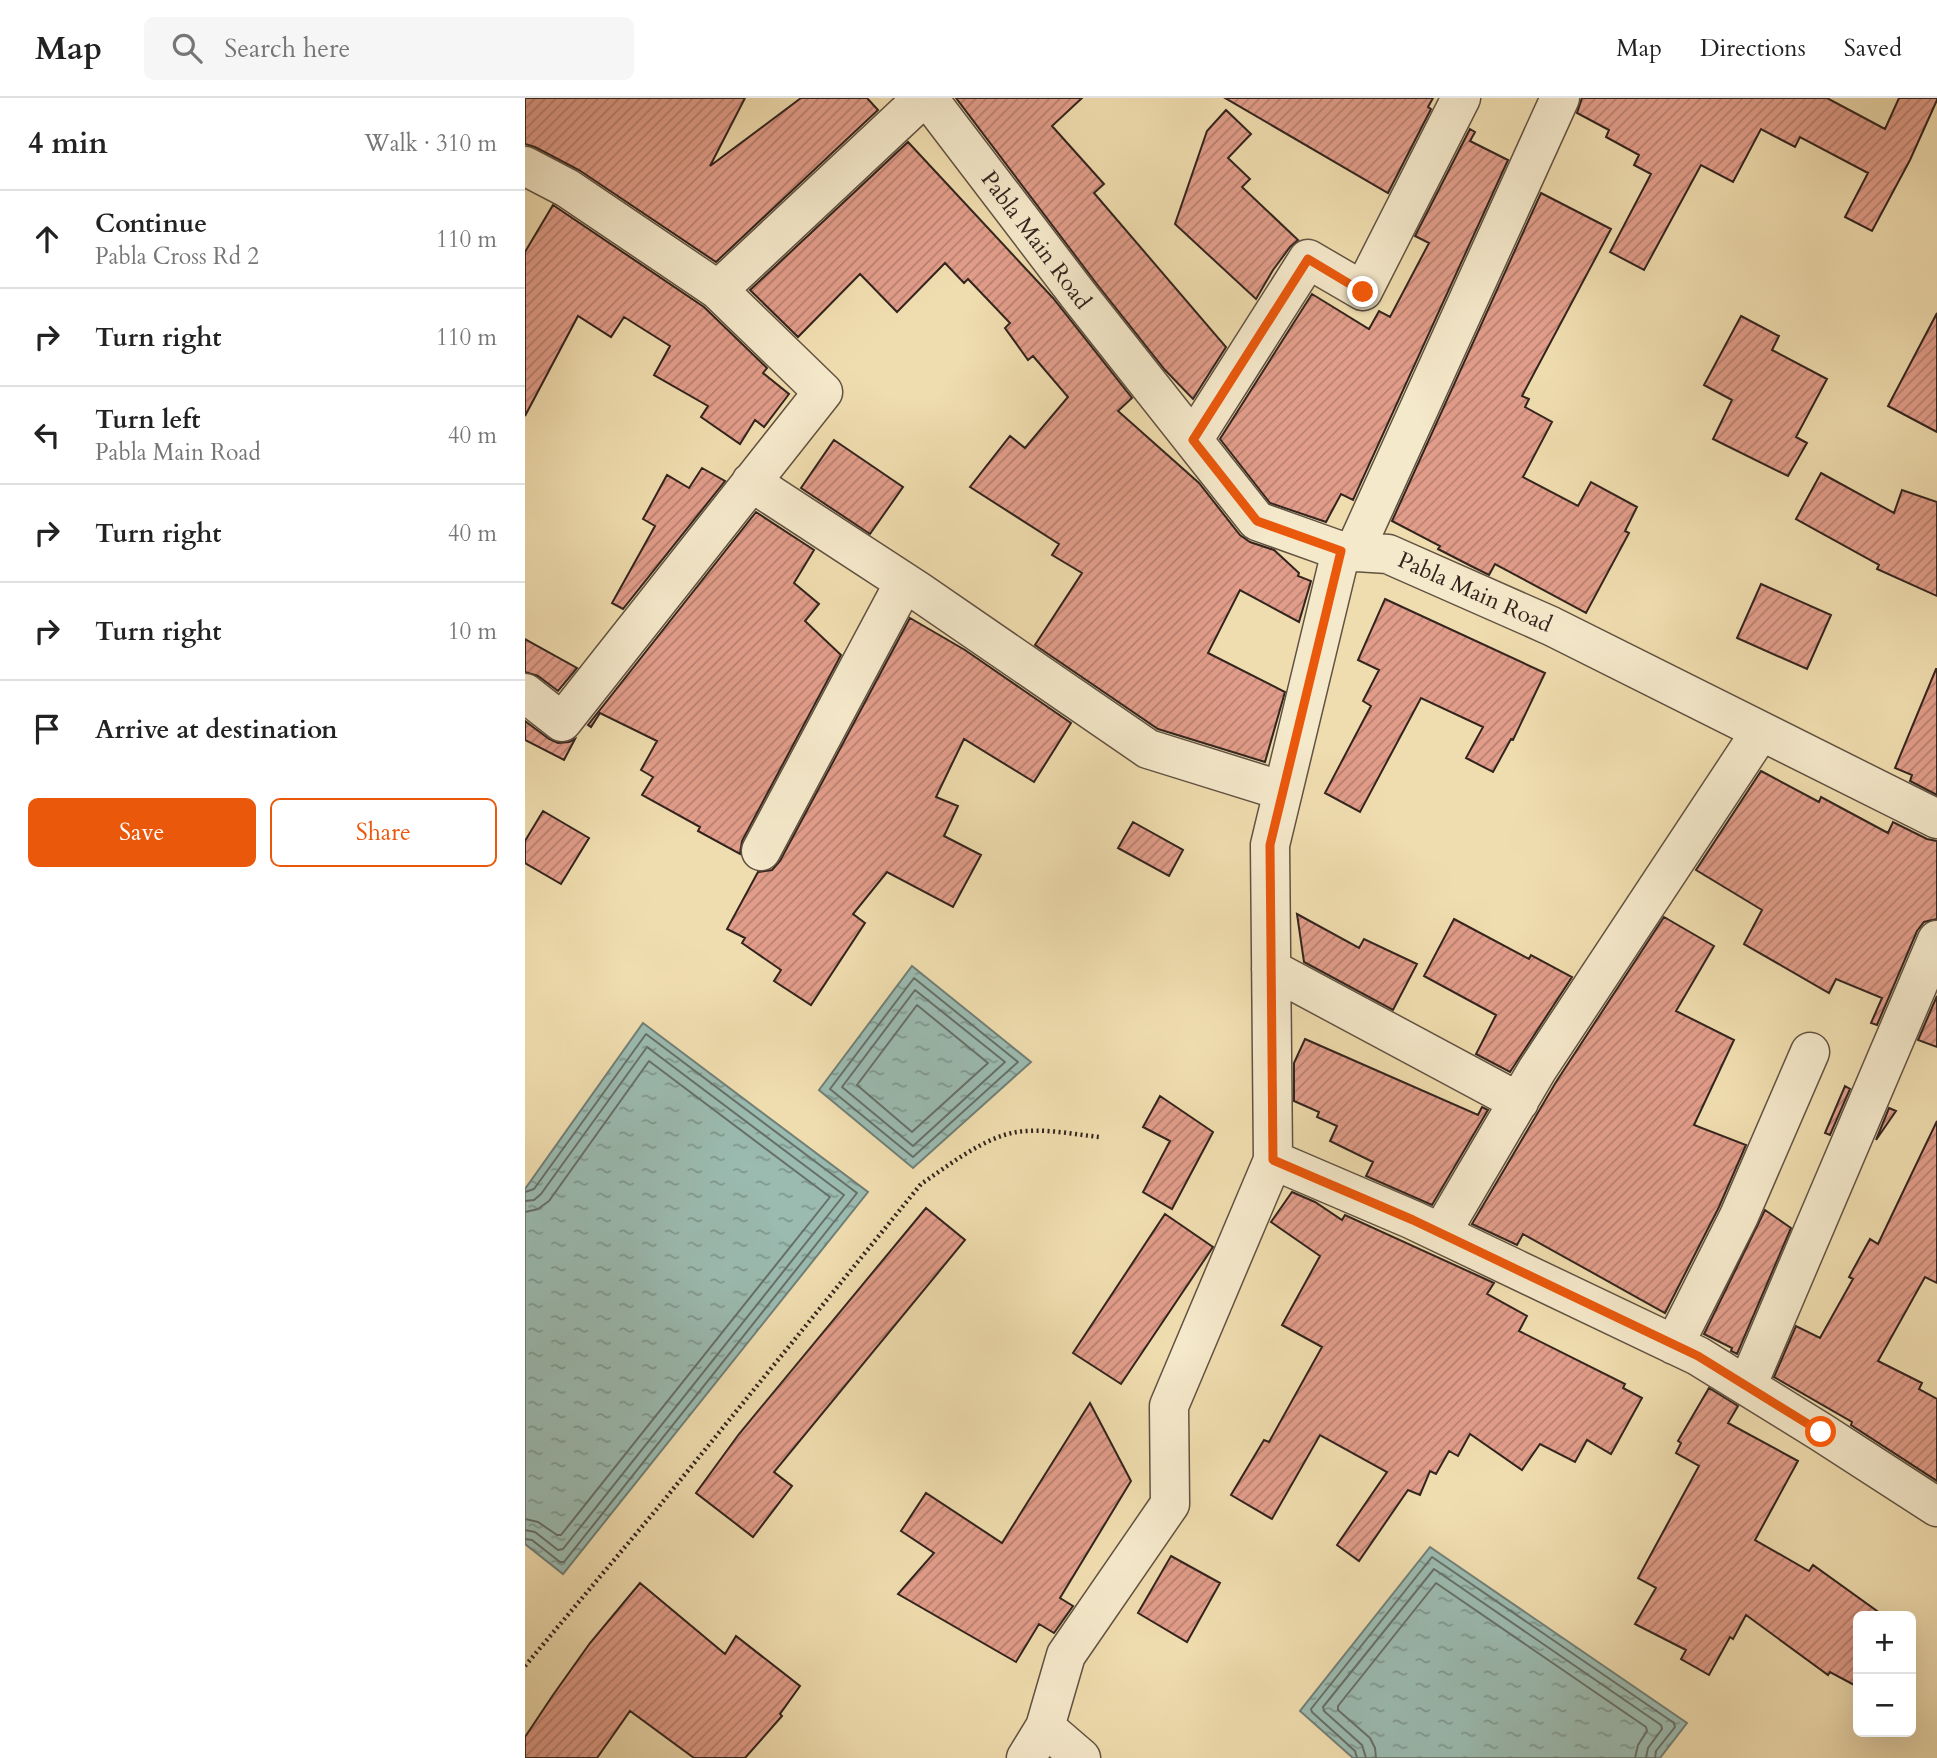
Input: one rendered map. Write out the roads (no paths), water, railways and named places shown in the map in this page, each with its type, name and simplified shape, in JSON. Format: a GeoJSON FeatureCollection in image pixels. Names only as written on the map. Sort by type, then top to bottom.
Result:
{"type":"FeatureCollection","features":[{"type":"Feature","properties":{"kind":"street"},"geometry":{"type":"LineString","coordinates":[[718,290],[925,98]]}},
{"type":"Feature","properties":{"kind":"street","name":"Pabla Main Road"},"geometry":{"type":"LineString","coordinates":[[925,98],[1257,521],[1347,551],[1388,554],[1551,626],[1937,819]]}},
{"type":"Feature","properties":{"kind":"street"},"geometry":{"type":"LineString","coordinates":[[1193,440],[1308,259],[1363,292],[1461,98]]}},
{"type":"Feature","properties":{"kind":"street"},"geometry":{"type":"LineString","coordinates":[[1081,1758],[1035,1742],[1066,1655],[1170,1504],[1169,1406],[1273,1160],[1270,845],[1347,551],[1547,102]]}},
{"type":"Feature","properties":{"kind":"street"},"geometry":{"type":"LineString","coordinates":[[525,166],[567,188],[718,290],[823,392],[562,723],[525,693]]}},
{"type":"Feature","properties":{"kind":"street"},"geometry":{"type":"LineString","coordinates":[[751,482],[1149,749],[1283,791]]}},
{"type":"Feature","properties":{"kind":"street"},"geometry":{"type":"LineString","coordinates":[[761,851],[904,583]]}},
{"type":"Feature","properties":{"kind":"street"},"geometry":{"type":"LineString","coordinates":[[1441,1233],[1537,1070],[1761,731]]}},
{"type":"Feature","properties":{"kind":"street"},"geometry":{"type":"LineString","coordinates":[[1747,1387],[1937,940]]}},
{"type":"Feature","properties":{"kind":"street"},"geometry":{"type":"LineString","coordinates":[[1271,970],[1519,1102]]}},
{"type":"Feature","properties":{"kind":"street"},"geometry":{"type":"LineString","coordinates":[[1674,1345],[1739,1216],[1810,1052]]}},
{"type":"Feature","properties":{"kind":"street"},"geometry":{"type":"LineString","coordinates":[[1273,1160],[1441,1233],[1698,1356],[1937,1507]]}},
{"type":"Feature","properties":{"kind":"water"},"geometry":{"type":"Polygon","coordinates":[[[912,966],[1031,1062],[913,1168],[819,1090],[912,966]]]}},
{"type":"Feature","properties":{"kind":"water"},"geometry":{"type":"Polygon","coordinates":[[[643,1023],[868,1192],[563,1574],[525,1544],[525,1189],[643,1023]]]}},
{"type":"Feature","properties":{"kind":"water"},"geometry":{"type":"Polygon","coordinates":[[[1430,1547],[1687,1723],[1660,1758],[1353,1758],[1300,1711],[1430,1547]]]}}]}
